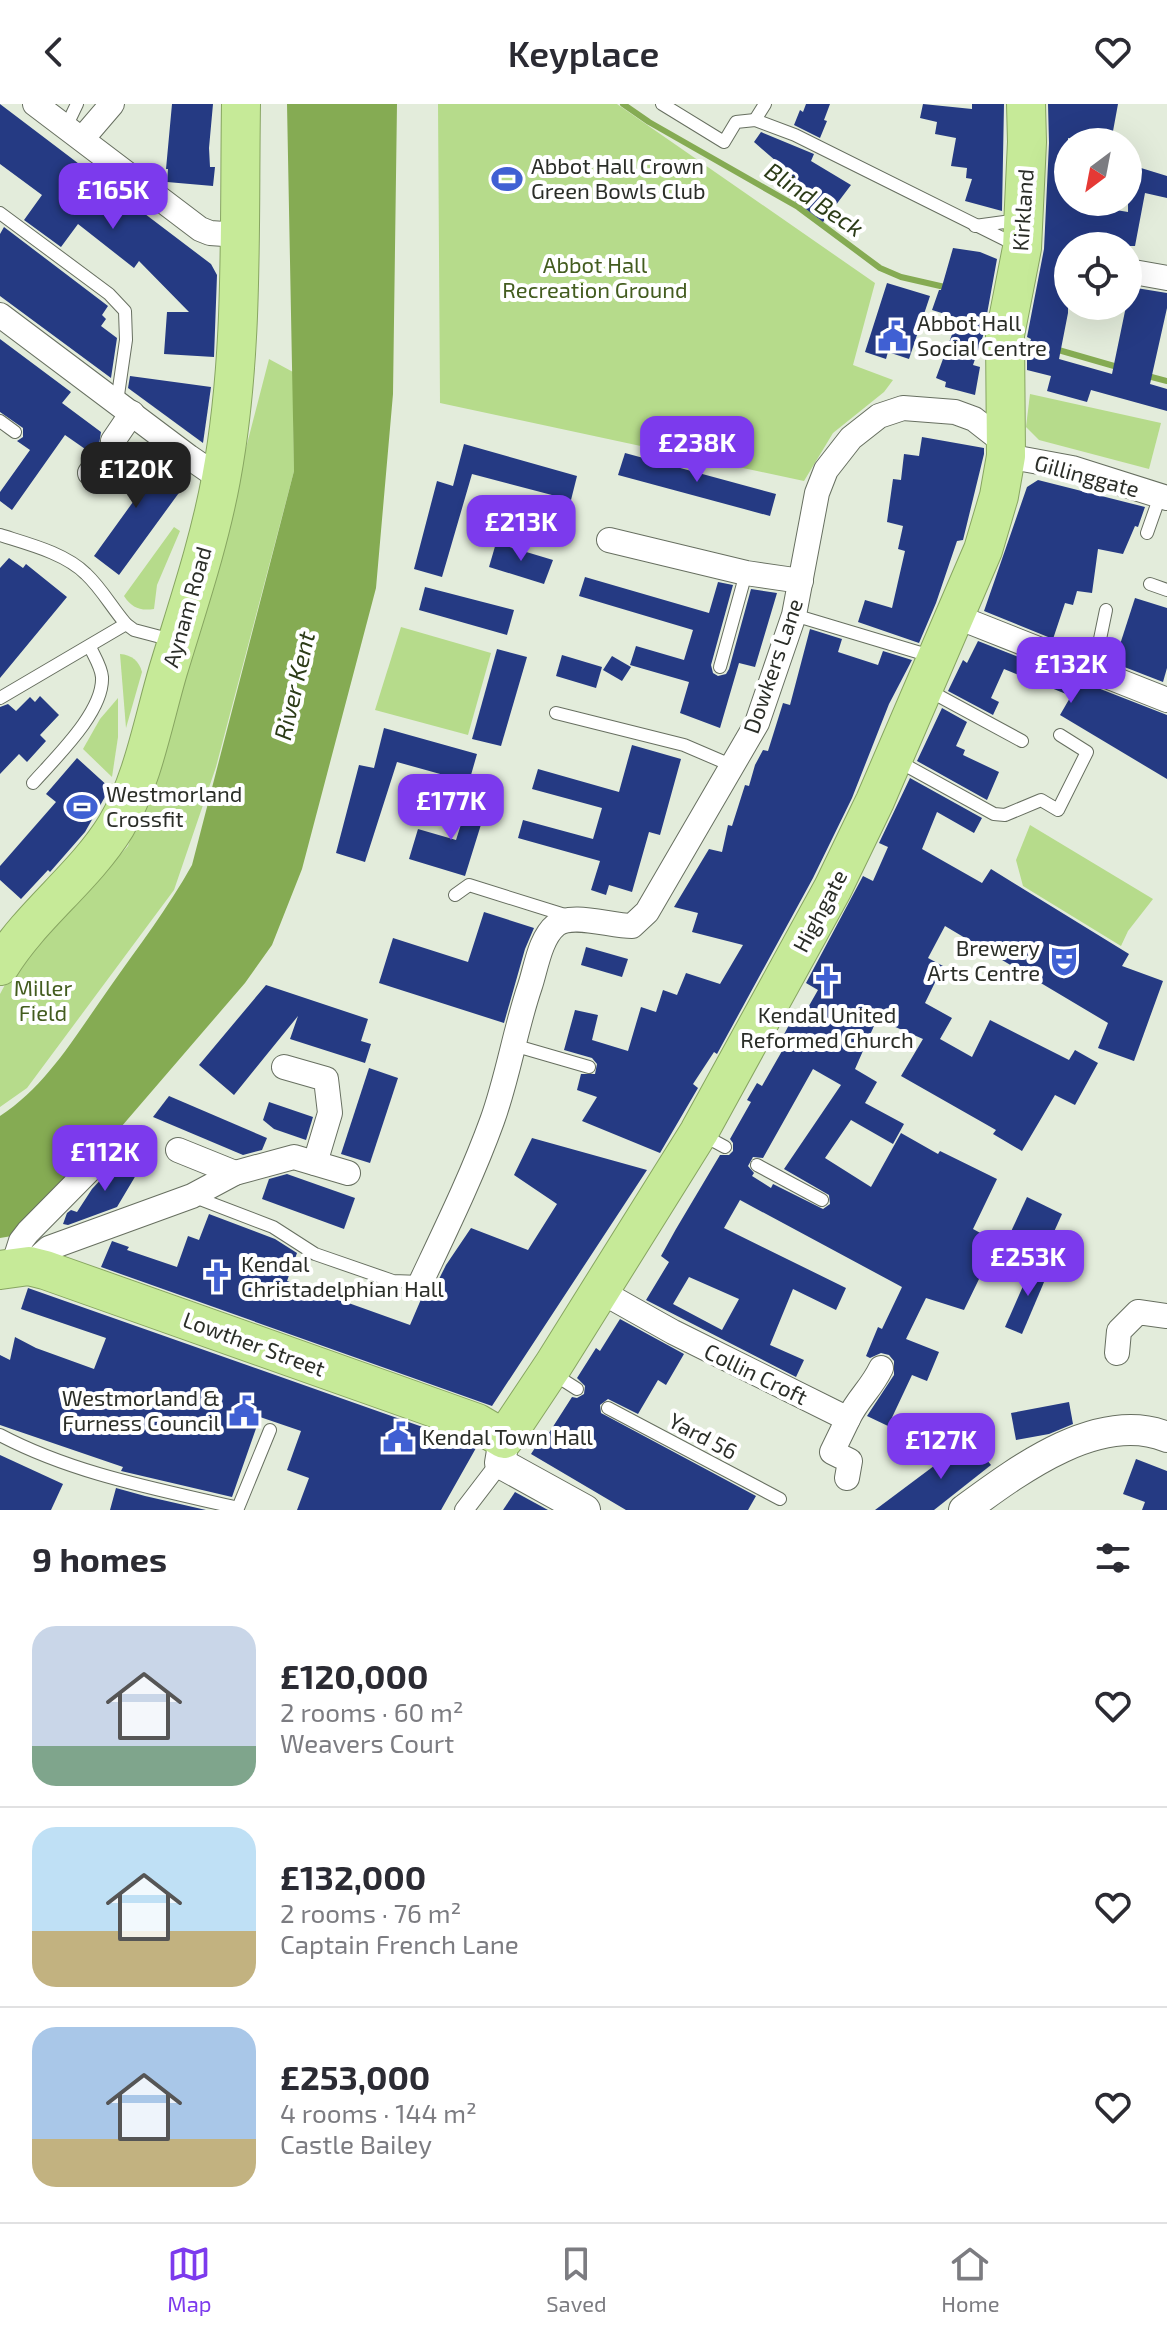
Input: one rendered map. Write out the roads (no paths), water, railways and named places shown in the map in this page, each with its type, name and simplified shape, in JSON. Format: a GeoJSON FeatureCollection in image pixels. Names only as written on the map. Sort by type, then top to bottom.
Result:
{"type":"FeatureCollection","features":[{"type":"Feature","properties":{"kind":"highway","name":"Aynam Road"},"geometry":{"type":"LineString","coordinates":[[0,966],[116,825],[135,783],[177,641],[221,479],[233,393],[241,104]]}},
{"type":"Feature","properties":{"kind":"highway","name":"Kirkland"},"geometry":{"type":"LineString","coordinates":[[1007,325],[1023,234],[1026,104]]}},
{"type":"Feature","properties":{"kind":"highway","name":"Highgate"},"geometry":{"type":"LineString","coordinates":[[502,1451],[563,1380],[600,1291],[712,1140],[894,758],[992,524],[1006,450],[1007,325]]}},
{"type":"Feature","properties":{"kind":"highway","name":"Lowther Street"},"geometry":{"type":"LineString","coordinates":[[33,1264],[477,1423],[502,1451]]}},
{"type":"Feature","properties":{"kind":"street"},"geometry":{"type":"LineString","coordinates":[[35,104],[200,229],[219,235],[239,235]]}},
{"type":"Feature","properties":{"kind":"street"},"geometry":{"type":"LineString","coordinates":[[74,133],[112,104]]}},
{"type":"Feature","properties":{"kind":"street"},"geometry":{"type":"LineString","coordinates":[[1142,274],[1167,278]]}},
{"type":"Feature","properties":{"kind":"street"},"geometry":{"type":"LineString","coordinates":[[0,315],[221,479]]}},
{"type":"Feature","properties":{"kind":"street","name":"Dowkers Lane"},"geometry":{"type":"LineString","coordinates":[[955,412],[979,405],[1005,389]]}},
{"type":"Feature","properties":{"kind":"street"},"geometry":{"type":"LineString","coordinates":[[101,458],[125,408]]}},
{"type":"Feature","properties":{"kind":"street","name":"Dowkers Lane"},"geometry":{"type":"LineString","coordinates":[[573,918],[613,926],[632,926],[647,912],[733,766],[757,723],[794,615],[817,493],[826,470],[851,438],[879,416],[903,408],[955,412],[974,419],[1006,450]]}},
{"type":"Feature","properties":{"kind":"street","name":"Gillinggate"},"geometry":{"type":"LineString","coordinates":[[1006,450],[1164,497]]}},
{"type":"Feature","properties":{"kind":"street"},"geometry":{"type":"LineString","coordinates":[[609,540],[746,573],[801,581]]}},
{"type":"Feature","properties":{"kind":"street"},"geometry":{"type":"LineString","coordinates":[[955,616],[1093,673],[1165,695]]}},
{"type":"Feature","properties":{"kind":"street"},"geometry":{"type":"LineString","coordinates":[[421,1282],[493,1119],[546,936],[557,924],[573,918]]}},
{"type":"Feature","properties":{"kind":"street"},"geometry":{"type":"LineString","coordinates":[[284,1067],[326,1079],[330,1113],[315,1163]]}},
{"type":"Feature","properties":{"kind":"street"},"geometry":{"type":"LineString","coordinates":[[178,1150],[235,1173]]}},
{"type":"Feature","properties":{"kind":"street"},"geometry":{"type":"LineString","coordinates":[[106,1153],[21,1241],[33,1264],[192,1196],[235,1173],[294,1157],[348,1173]]}},
{"type":"Feature","properties":{"kind":"street","name":"Collin Croft"},"geometry":{"type":"LineString","coordinates":[[600,1291],[687,1339],[848,1419]]}},
{"type":"Feature","properties":{"kind":"street"},"geometry":{"type":"LineString","coordinates":[[1117,1353],[1119,1331],[1138,1312],[1167,1316]]}},
{"type":"Feature","properties":{"kind":"street"},"geometry":{"type":"LineString","coordinates":[[847,1478],[850,1461],[832,1452],[859,1397],[870,1391],[881,1368]]}},
{"type":"Feature","properties":{"kind":"street"},"geometry":{"type":"LineString","coordinates":[[964,1510],[1001,1483],[1075,1442],[1107,1431],[1147,1429],[1167,1437]]}},
{"type":"Feature","properties":{"kind":"street"},"geometry":{"type":"LineString","coordinates":[[502,1451],[585,1510]]}},
{"type":"Feature","properties":{"kind":"street","name":"Highgate"},"geometry":{"type":"LineString","coordinates":[[464,1510],[502,1451]]}},
{"type":"Feature","properties":{"kind":"lane"},"geometry":{"type":"LineString","coordinates":[[74,133],[77,104]]}},
{"type":"Feature","properties":{"kind":"lane"},"geometry":{"type":"LineString","coordinates":[[662,104],[724,142],[736,122],[755,120],[818,146],[975,226],[1023,234]]}},
{"type":"Feature","properties":{"kind":"lane"},"geometry":{"type":"LineString","coordinates":[[755,120],[765,104]]}},
{"type":"Feature","properties":{"kind":"lane"},"geometry":{"type":"LineString","coordinates":[[0,213],[109,294],[125,311],[125,408]]}},
{"type":"Feature","properties":{"kind":"lane"},"geometry":{"type":"LineString","coordinates":[[975,226],[1023,234]]}},
{"type":"Feature","properties":{"kind":"lane"},"geometry":{"type":"LineString","coordinates":[[0,421],[15,432]]}},
{"type":"Feature","properties":{"kind":"lane"},"geometry":{"type":"LineString","coordinates":[[1147,533],[1164,497]]}},
{"type":"Feature","properties":{"kind":"lane"},"geometry":{"type":"LineString","coordinates":[[0,535],[33,545],[84,572],[134,630],[177,641]]}},
{"type":"Feature","properties":{"kind":"lane"},"geometry":{"type":"LineString","coordinates":[[720,667],[746,573]]}},
{"type":"Feature","properties":{"kind":"lane"},"geometry":{"type":"LineString","coordinates":[[1150,584],[1167,590]]}},
{"type":"Feature","properties":{"kind":"lane"},"geometry":{"type":"LineString","coordinates":[[1093,673],[1106,610]]}},
{"type":"Feature","properties":{"kind":"lane"},"geometry":{"type":"LineString","coordinates":[[794,615],[930,673],[1022,741]]}},
{"type":"Feature","properties":{"kind":"lane"},"geometry":{"type":"LineString","coordinates":[[1,695],[126,624]]}},
{"type":"Feature","properties":{"kind":"lane"},"geometry":{"type":"LineString","coordinates":[[33,783],[73,736],[100,695],[102,676],[90,647]]}},
{"type":"Feature","properties":{"kind":"lane"},"geometry":{"type":"LineString","coordinates":[[556,713],[684,745],[733,766]]}},
{"type":"Feature","properties":{"kind":"lane"},"geometry":{"type":"LineString","coordinates":[[894,758],[994,814],[1005,815],[1041,800],[1058,810],[1087,752],[1060,735]]}},
{"type":"Feature","properties":{"kind":"lane","name":"Dowkers Lane"},"geometry":{"type":"LineString","coordinates":[[455,895],[469,885],[573,918]]}},
{"type":"Feature","properties":{"kind":"lane"},"geometry":{"type":"LineString","coordinates":[[513,1045],[589,1067]]}},
{"type":"Feature","properties":{"kind":"lane"},"geometry":{"type":"LineString","coordinates":[[757,1165],[822,1200]]}},
{"type":"Feature","properties":{"kind":"lane"},"geometry":{"type":"LineString","coordinates":[[192,1196],[273,1227],[315,1254],[393,1281],[421,1282]]}},
{"type":"Feature","properties":{"kind":"lane","name":"Yard 56"},"geometry":{"type":"LineString","coordinates":[[608,1408],[780,1499]]}},
{"type":"Feature","properties":{"kind":"lane"},"geometry":{"type":"LineString","coordinates":[[0,1435],[77,1468],[238,1508],[270,1430]]}},
{"type":"Feature","properties":{"kind":"water","name":"River Kent"},"geometry":{"type":"Polygon","coordinates":[[[287,104],[397,104],[393,394],[376,588],[302,869],[272,945],[245,983],[72,1184],[12,1236],[0,1238],[0,1116],[33,1089],[61,1057],[163,912],[192,865],[294,471],[287,104]]]}},
{"type":"Feature","properties":{"kind":"waterway","name":"Blind Beck"},"geometry":{"type":"LineString","coordinates":[[623,104],[798,207],[880,268],[901,277],[949,288]]}},
{"type":"Feature","properties":{"kind":"waterway","name":"Blind Beck"},"geometry":{"type":"LineString","coordinates":[[1055,349],[1121,368]]}},
{"type":"Feature","properties":{"kind":"waterway","name":"Blind Beck"},"geometry":{"type":"LineString","coordinates":[[1144,375],[1167,381]]}},
{"type":"Feature","properties":{"kind":"place","name":"Abbot Hall Crown Green Bowls Club"},"geometry":{"type":"Point","coordinates":[507,179]}},
{"type":"Feature","properties":{"kind":"place","name":"Abbot Hall Social Centre"},"geometry":{"type":"Point","coordinates":[893,336]}},
{"type":"Feature","properties":{"kind":"place","name":"Westmorland Crossfit"},"geometry":{"type":"Point","coordinates":[82,807]}},
{"type":"Feature","properties":{"kind":"place","name":"Brewery Arts Centre"},"geometry":{"type":"Point","coordinates":[1064,961]}},
{"type":"Feature","properties":{"kind":"place","name":"Kendal United Reformed Church"},"geometry":{"type":"Point","coordinates":[827,981]}},
{"type":"Feature","properties":{"kind":"place","name":"Kendal Christadelphian Hall"},"geometry":{"type":"Point","coordinates":[217,1277]}},
{"type":"Feature","properties":{"kind":"place","name":"Westmorland & Furness Council"},"geometry":{"type":"Point","coordinates":[244,1411]}},
{"type":"Feature","properties":{"kind":"place","name":"Kendal Town Hall"},"geometry":{"type":"Point","coordinates":[398,1437]}},
{"type":"Feature","properties":{"kind":"park label","name":"Abbot Hall Recreation Ground"},"geometry":{"type":"Point","coordinates":[595,278]}},
{"type":"Feature","properties":{"kind":"park label","name":"Miller Field"},"geometry":{"type":"Point","coordinates":[43,1000]}}]}
